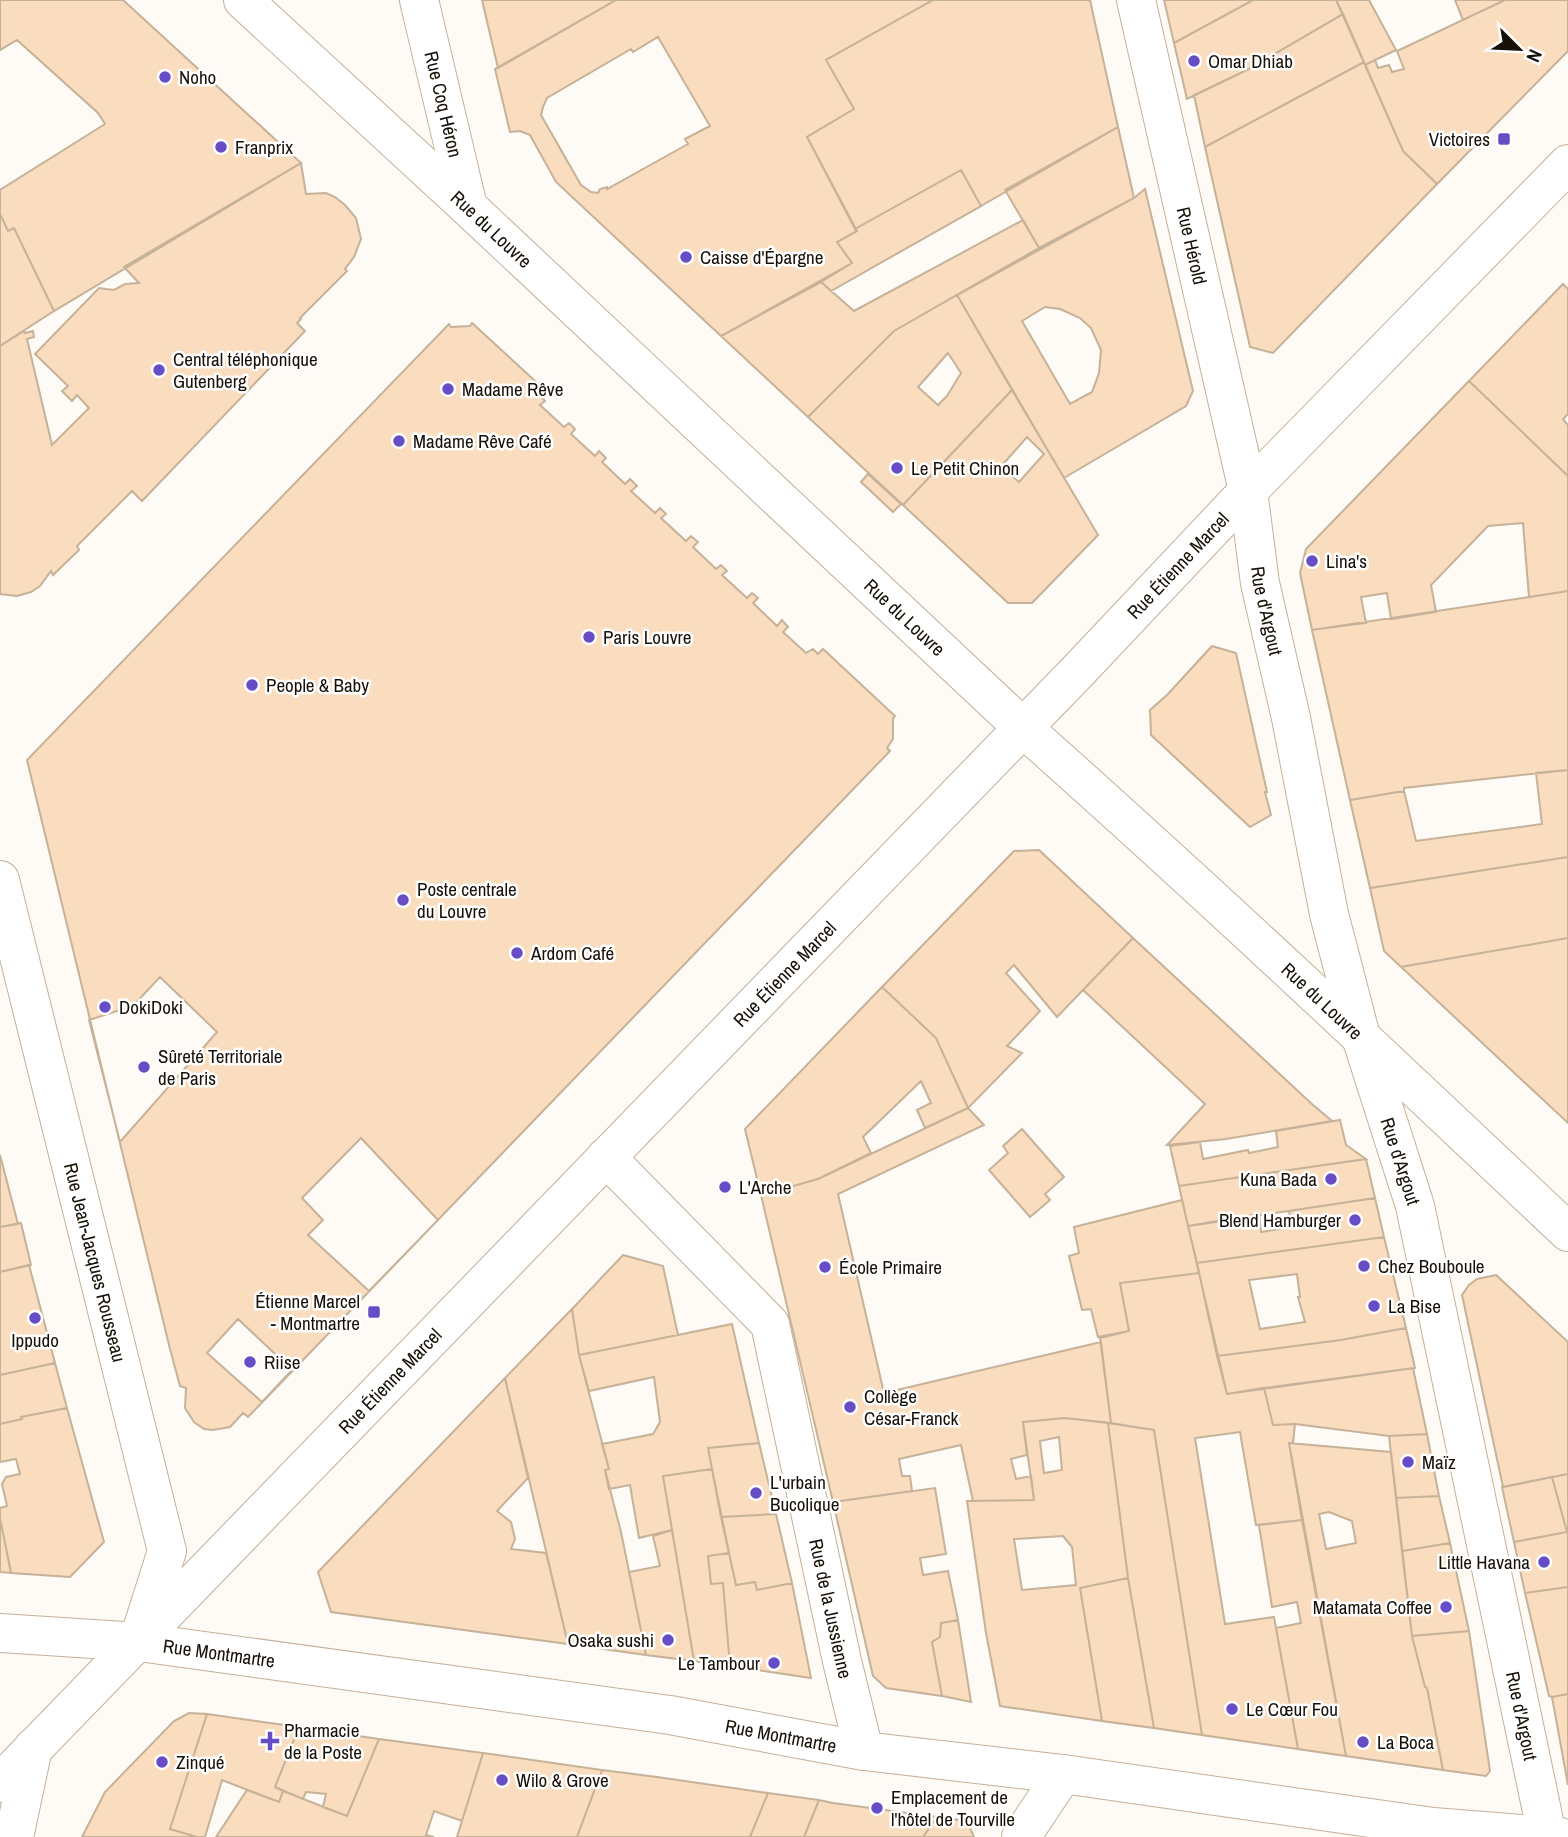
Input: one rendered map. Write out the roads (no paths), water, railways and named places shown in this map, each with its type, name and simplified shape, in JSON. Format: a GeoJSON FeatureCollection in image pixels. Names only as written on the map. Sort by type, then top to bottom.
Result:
{"type":"FeatureCollection","features":[{"type":"Feature","properties":{"kind":"street","name":"Rue du Louvre"},"geometry":{"type":"LineString","coordinates":[[243,0],[1568,1232]]}},
{"type":"Feature","properties":{"kind":"street","name":"Rue Coq Héron"},"geometry":{"type":"LineString","coordinates":[[419,0],[468,207]]}},
{"type":"Feature","properties":{"kind":"street","name":"Rue Hérold"},"geometry":{"type":"LineString","coordinates":[[1136,0],[1248,491]]}},
{"type":"Feature","properties":{"kind":"street","name":"Rue Étienne Marcel"},"geometry":{"type":"LineString","coordinates":[[0,1783],[1023,728],[1248,491],[1568,164]]}},
{"type":"Feature","properties":{"kind":"street","name":"Rue d'Argout"},"geometry":{"type":"LineString","coordinates":[[1248,491],[1260,583],[1329,914],[1361,1037],[1415,1206],[1553,1836]]}},
{"type":"Feature","properties":{"kind":"street","name":"Rue Jean-Jacques Rousseau"},"geometry":{"type":"LineString","coordinates":[[0,880],[167,1551],[139,1642]]}},
{"type":"Feature","properties":{"kind":"street","name":"Rue de la Jussienne"},"geometry":{"type":"LineString","coordinates":[[607,1157],[770,1324],[842,1661],[864,1751]]}},
{"type":"Feature","properties":{"kind":"street","name":"Rue Montmartre"},"geometry":{"type":"LineString","coordinates":[[0,1633],[139,1642],[670,1715],[864,1751],[1063,1774],[1429,1832],[1553,1836]]}},
{"type":"Feature","properties":{"kind":"street"},"geometry":{"type":"LineString","coordinates":[[15,1837],[33,1748]]}},
{"type":"Feature","properties":{"kind":"street"},"geometry":{"type":"LineString","coordinates":[[1021,1837],[1063,1774]]}},
{"type":"Feature","properties":{"kind":"place","name":"Omar Dhiab"},"geometry":{"type":"Point","coordinates":[1194,61]}},
{"type":"Feature","properties":{"kind":"place","name":"Noho"},"geometry":{"type":"Point","coordinates":[165,77]}},
{"type":"Feature","properties":{"kind":"place","name":"Victoires"},"geometry":{"type":"Point","coordinates":[1504,139]}},
{"type":"Feature","properties":{"kind":"place","name":"Franprix"},"geometry":{"type":"Point","coordinates":[221,147]}},
{"type":"Feature","properties":{"kind":"place","name":"Caisse d'Épargne"},"geometry":{"type":"Point","coordinates":[686,257]}},
{"type":"Feature","properties":{"kind":"place","name":"Central téléphonique Gutenberg"},"geometry":{"type":"Point","coordinates":[159,370]}},
{"type":"Feature","properties":{"kind":"place","name":"Madame Rêve"},"geometry":{"type":"Point","coordinates":[448,389]}},
{"type":"Feature","properties":{"kind":"place","name":"Madame Rêve Café"},"geometry":{"type":"Point","coordinates":[399,441]}},
{"type":"Feature","properties":{"kind":"place","name":"Le Petit Chinon"},"geometry":{"type":"Point","coordinates":[897,468]}},
{"type":"Feature","properties":{"kind":"place","name":"Lina's"},"geometry":{"type":"Point","coordinates":[1312,561]}},
{"type":"Feature","properties":{"kind":"place","name":"Paris Louvre"},"geometry":{"type":"Point","coordinates":[589,637]}},
{"type":"Feature","properties":{"kind":"place","name":"People & Baby"},"geometry":{"type":"Point","coordinates":[252,685]}},
{"type":"Feature","properties":{"kind":"place","name":"Poste centrale du Louvre"},"geometry":{"type":"Point","coordinates":[403,900]}},
{"type":"Feature","properties":{"kind":"place","name":"Ardom Café"},"geometry":{"type":"Point","coordinates":[517,953]}},
{"type":"Feature","properties":{"kind":"place","name":"DokiDoki"},"geometry":{"type":"Point","coordinates":[105,1007]}},
{"type":"Feature","properties":{"kind":"place","name":"Sûreté Territoriale de Paris"},"geometry":{"type":"Point","coordinates":[144,1067]}},
{"type":"Feature","properties":{"kind":"place","name":"Kuna Bada"},"geometry":{"type":"Point","coordinates":[1331,1179]}},
{"type":"Feature","properties":{"kind":"place","name":"L'Arche"},"geometry":{"type":"Point","coordinates":[725,1187]}},
{"type":"Feature","properties":{"kind":"place","name":"Blend Hamburger"},"geometry":{"type":"Point","coordinates":[1355,1220]}},
{"type":"Feature","properties":{"kind":"place","name":"Chez Bouboule"},"geometry":{"type":"Point","coordinates":[1364,1266]}},
{"type":"Feature","properties":{"kind":"place","name":"École Primaire"},"geometry":{"type":"Point","coordinates":[825,1267]}},
{"type":"Feature","properties":{"kind":"place","name":"La Bise"},"geometry":{"type":"Point","coordinates":[1374,1306]}},
{"type":"Feature","properties":{"kind":"place","name":"Étienne Marcel - Montmartre"},"geometry":{"type":"Point","coordinates":[374,1312]}},
{"type":"Feature","properties":{"kind":"place","name":"Ippudo"},"geometry":{"type":"Point","coordinates":[35,1318]}},
{"type":"Feature","properties":{"kind":"place","name":"Riise"},"geometry":{"type":"Point","coordinates":[250,1362]}},
{"type":"Feature","properties":{"kind":"place","name":"Collège César-Franck"},"geometry":{"type":"Point","coordinates":[850,1407]}},
{"type":"Feature","properties":{"kind":"place","name":"Maïz"},"geometry":{"type":"Point","coordinates":[1408,1462]}},
{"type":"Feature","properties":{"kind":"place","name":"L'urbain Bucolique"},"geometry":{"type":"Point","coordinates":[756,1493]}},
{"type":"Feature","properties":{"kind":"place","name":"Little Havana"},"geometry":{"type":"Point","coordinates":[1544,1562]}},
{"type":"Feature","properties":{"kind":"place","name":"Matamata Coffee"},"geometry":{"type":"Point","coordinates":[1446,1607]}},
{"type":"Feature","properties":{"kind":"place","name":"Osaka sushi"},"geometry":{"type":"Point","coordinates":[668,1640]}},
{"type":"Feature","properties":{"kind":"place","name":"Le Tambour"},"geometry":{"type":"Point","coordinates":[774,1663]}},
{"type":"Feature","properties":{"kind":"place","name":"Le Cœur Fou"},"geometry":{"type":"Point","coordinates":[1232,1709]}},
{"type":"Feature","properties":{"kind":"place","name":"Pharmacie de la Poste"},"geometry":{"type":"Point","coordinates":[270,1741]}},
{"type":"Feature","properties":{"kind":"place","name":"La Boca"},"geometry":{"type":"Point","coordinates":[1363,1742]}},
{"type":"Feature","properties":{"kind":"place","name":"Zinqué"},"geometry":{"type":"Point","coordinates":[162,1762]}},
{"type":"Feature","properties":{"kind":"place","name":"Wilo & Grove"},"geometry":{"type":"Point","coordinates":[502,1780]}},
{"type":"Feature","properties":{"kind":"place","name":"Emplacement de l'hôtel de Tourville"},"geometry":{"type":"Point","coordinates":[877,1808]}}]}
